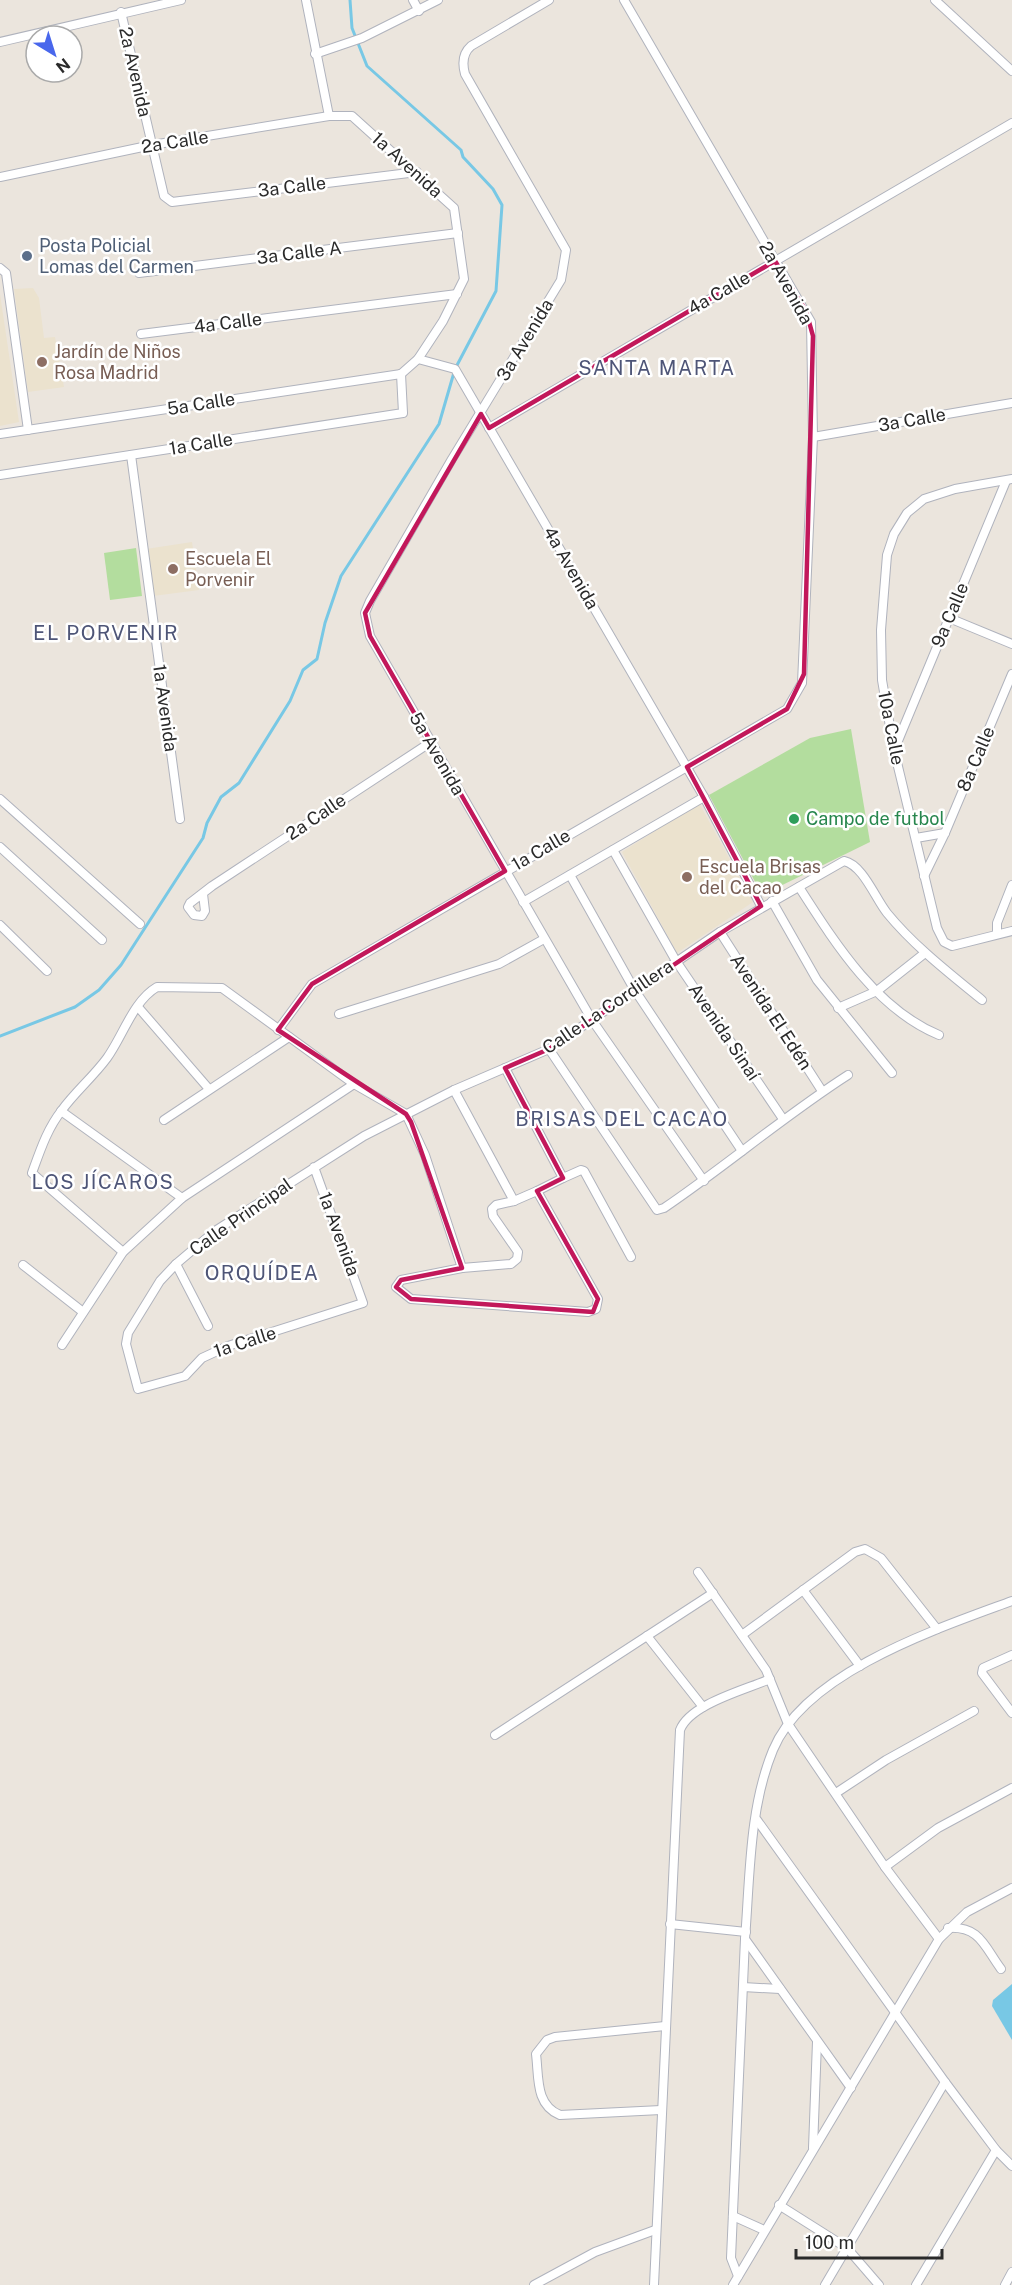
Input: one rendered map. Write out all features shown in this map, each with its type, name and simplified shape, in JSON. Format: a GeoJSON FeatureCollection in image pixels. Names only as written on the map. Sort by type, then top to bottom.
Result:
{"type":"FeatureCollection","features":[{"type":"Feature","properties":{"kind":"street"},"geometry":{"type":"LineString","coordinates":[[0,42],[121,12],[181,0]]}},
{"type":"Feature","properties":{"kind":"street"},"geometry":{"type":"LineString","coordinates":[[306,0],[329,116]]}},
{"type":"Feature","properties":{"kind":"street"},"geometry":{"type":"LineString","coordinates":[[413,0],[419,11]]}},
{"type":"Feature","properties":{"kind":"street"},"geometry":{"type":"LineString","coordinates":[[315,54],[362,38],[438,0]]}},
{"type":"Feature","properties":{"kind":"street","name":"3a Avenida"},"geometry":{"type":"LineString","coordinates":[[370,636],[365,613],[370,601],[561,280],[566,250],[465,74],[464,57],[471,46],[549,0]]}},
{"type":"Feature","properties":{"kind":"street","name":"2a Avenida"},"geometry":{"type":"LineString","coordinates":[[624,0],[811,322],[813,437],[804,674]]}},
{"type":"Feature","properties":{"kind":"street"},"geometry":{"type":"LineString","coordinates":[[935,0],[1012,71]]}},
{"type":"Feature","properties":{"kind":"street","name":"2a Avenida"},"geometry":{"type":"LineString","coordinates":[[121,12],[152,145],[168,200]]}},
{"type":"Feature","properties":{"kind":"street","name":"2a Calle"},"geometry":{"type":"LineString","coordinates":[[0,177],[152,145],[329,116],[352,116]]}},
{"type":"Feature","properties":{"kind":"street","name":"1a Avenida"},"geometry":{"type":"LineString","coordinates":[[352,116],[417,172],[454,208],[464,279],[418,359],[401,374]]}},
{"type":"Feature","properties":{"kind":"street","name":"4a Calle"},"geometry":{"type":"LineString","coordinates":[[489,428],[1012,123]]}},
{"type":"Feature","properties":{"kind":"street","name":"3a Calle"},"geometry":{"type":"LineString","coordinates":[[168,200],[172,202],[417,172]]}},
{"type":"Feature","properties":{"kind":"street","name":"3a Calle A"},"geometry":{"type":"LineString","coordinates":[[139,273],[458,233]]}},
{"type":"Feature","properties":{"kind":"street"},"geometry":{"type":"LineString","coordinates":[[0,268],[6,273],[28,430]]}},
{"type":"Feature","properties":{"kind":"street","name":"4a Calle"},"geometry":{"type":"LineString","coordinates":[[141,334],[457,294]]}},
{"type":"Feature","properties":{"kind":"street","name":"4a Avenida"},"geometry":{"type":"LineString","coordinates":[[418,359],[455,369],[687,767],[761,906]]}},
{"type":"Feature","properties":{"kind":"street","name":"5a Calle"},"geometry":{"type":"LineString","coordinates":[[0,434],[401,374]]}},
{"type":"Feature","properties":{"kind":"street","name":"1a Calle"},"geometry":{"type":"LineString","coordinates":[[0,475],[403,413],[401,374]]}},
{"type":"Feature","properties":{"kind":"street","name":"3a Calle"},"geometry":{"type":"LineString","coordinates":[[813,437],[1012,403]]}},
{"type":"Feature","properties":{"kind":"street","name":"1a Avenida"},"geometry":{"type":"LineString","coordinates":[[131,455],[180,819]]}},
{"type":"Feature","properties":{"kind":"street","name":"10a Calle"},"geometry":{"type":"LineString","coordinates":[[997,934],[952,946],[944,942],[924,876],[894,750],[882,680],[881,630],[887,555],[894,534],[907,513],[924,499],[938,494],[1009,480]]}},
{"type":"Feature","properties":{"kind":"street","name":"9a Calle"},"geometry":{"type":"LineString","coordinates":[[894,750],[1009,480]]}},
{"type":"Feature","properties":{"kind":"street"},"geometry":{"type":"LineString","coordinates":[[949,618],[1012,644]]}},
{"type":"Feature","properties":{"kind":"street","name":"5a Avenida"},"geometry":{"type":"LineString","coordinates":[[370,636],[592,1020],[704,1181]]}},
{"type":"Feature","properties":{"kind":"street","name":"1a Calle"},"geometry":{"type":"LineString","coordinates":[[278,1030],[312,984],[787,709],[798,694],[804,674]]}},
{"type":"Feature","properties":{"kind":"street","name":"8a Calle"},"geometry":{"type":"LineString","coordinates":[[924,876],[945,833],[1012,674]]}},
{"type":"Feature","properties":{"kind":"street","name":"2a Calle"},"geometry":{"type":"LineString","coordinates":[[203,894],[431,742]]}},
{"type":"Feature","properties":{"kind":"street"},"geometry":{"type":"LineString","coordinates":[[523,902],[704,797]]}},
{"type":"Feature","properties":{"kind":"street"},"geometry":{"type":"LineString","coordinates":[[0,799],[140,924]]}},
{"type":"Feature","properties":{"kind":"street"},"geometry":{"type":"LineString","coordinates":[[916,838],[945,833]]}},
{"type":"Feature","properties":{"kind":"street"},"geometry":{"type":"LineString","coordinates":[[0,847],[102,940]]}},
{"type":"Feature","properties":{"kind":"street","name":"Avenida Sinaí"},"geometry":{"type":"LineString","coordinates":[[613,850],[676,961],[783,1119]]}},
{"type":"Feature","properties":{"kind":"street","name":"Calle La Cordillera"},"geometry":{"type":"LineString","coordinates":[[364,1136],[454,1090],[549,1049],[634,988],[720,932],[761,906],[844,861],[855,867],[887,913],[925,953]]}},
{"type":"Feature","properties":{"kind":"street"},"geometry":{"type":"LineString","coordinates":[[570,875],[634,988],[742,1151]]}},
{"type":"Feature","properties":{"kind":"street"},"geometry":{"type":"LineString","coordinates":[[1012,885],[997,923],[997,934],[1012,931]]}},
{"type":"Feature","properties":{"kind":"street"},"geometry":{"type":"LineString","coordinates":[[799,887],[830,934],[877,991],[918,1027],[939,1035]]}},
{"type":"Feature","properties":{"kind":"street"},"geometry":{"type":"LineString","coordinates":[[772,901],[817,980],[892,1073]]}},
{"type":"Feature","properties":{"kind":"street"},"geometry":{"type":"LineString","coordinates":[[0,925],[47,971]]}},
{"type":"Feature","properties":{"kind":"street","name":"Avenida El Edén"},"geometry":{"type":"LineString","coordinates":[[720,932],[822,1091]]}},
{"type":"Feature","properties":{"kind":"street"},"geometry":{"type":"LineString","coordinates":[[339,1014],[499,964],[544,939]]}},
{"type":"Feature","properties":{"kind":"street"},"geometry":{"type":"LineString","coordinates":[[838,1008],[877,991],[925,953],[982,1000]]}},
{"type":"Feature","properties":{"kind":"street"},"geometry":{"type":"LineString","coordinates":[[123,1252],[32,1173],[46,1134],[61,1111],[107,1058],[138,1006],[150,991],[164,985],[222,988],[354,1084],[406,1114],[425,1155],[462,1268]]}},
{"type":"Feature","properties":{"kind":"street"},"geometry":{"type":"LineString","coordinates":[[138,1006],[209,1089]]}},
{"type":"Feature","properties":{"kind":"street"},"geometry":{"type":"LineString","coordinates":[[164,1120],[289,1037]]}},
{"type":"Feature","properties":{"kind":"street"},"geometry":{"type":"LineString","coordinates":[[549,1049],[657,1210],[664,1208],[704,1181],[783,1119],[848,1075]]}},
{"type":"Feature","properties":{"kind":"street"},"geometry":{"type":"LineString","coordinates":[[505,1068],[563,1178]]}},
{"type":"Feature","properties":{"kind":"street"},"geometry":{"type":"LineString","coordinates":[[62,1345],[123,1252],[182,1198],[354,1084]]}},
{"type":"Feature","properties":{"kind":"street"},"geometry":{"type":"LineString","coordinates":[[454,1090],[514,1201]]}},
{"type":"Feature","properties":{"kind":"street"},"geometry":{"type":"LineString","coordinates":[[61,1111],[182,1198]]}},
{"type":"Feature","properties":{"kind":"street","name":"Calle Principal"},"geometry":{"type":"LineString","coordinates":[[135,1386],[126,1344],[128,1333],[160,1281],[176,1264],[215,1231],[364,1136]]}},
{"type":"Feature","properties":{"kind":"street","name":"1a Avenida"},"geometry":{"type":"LineString","coordinates":[[314,1167],[363,1303]]}},
{"type":"Feature","properties":{"kind":"street"},"geometry":{"type":"LineString","coordinates":[[537,1191],[598,1299],[596,1310],[588,1312],[411,1299],[396,1287],[401,1280],[462,1268],[511,1264],[517,1259],[518,1252],[493,1216],[492,1209],[580,1170],[584,1171],[632,1257]]}},
{"type":"Feature","properties":{"kind":"street"},"geometry":{"type":"LineString","coordinates":[[176,1264],[208,1326]]}},
{"type":"Feature","properties":{"kind":"street"},"geometry":{"type":"LineString","coordinates":[[22,1265],[83,1312]]}},
{"type":"Feature","properties":{"kind":"street","name":"1a Calle"},"geometry":{"type":"LineString","coordinates":[[135,1386],[143,1389],[185,1376],[206,1355],[363,1303]]}},
{"type":"Feature","properties":{"kind":"street"},"geometry":{"type":"LineString","coordinates":[[742,1635],[855,1552],[865,1549],[881,1558],[937,1629]]}},
{"type":"Feature","properties":{"kind":"street"},"geometry":{"type":"LineString","coordinates":[[698,1572],[770,1679],[788,1724],[885,1867],[939,1939]]}},
{"type":"Feature","properties":{"kind":"street"},"geometry":{"type":"LineString","coordinates":[[803,1590],[860,1666]]}},
{"type":"Feature","properties":{"kind":"street"},"geometry":{"type":"LineString","coordinates":[[495,1735],[712,1593]]}},
{"type":"Feature","properties":{"kind":"street"},"geometry":{"type":"LineString","coordinates":[[738,2276],[731,2258],[746,1935],[759,1795],[774,1748],[788,1724],[835,1682],[860,1666],[937,1629],[1012,1601]]}},
{"type":"Feature","properties":{"kind":"street"},"geometry":{"type":"LineString","coordinates":[[647,1636],[703,1707]]}},
{"type":"Feature","properties":{"kind":"street"},"geometry":{"type":"LineString","coordinates":[[1012,1655],[983,1668],[982,1673],[1012,1713]]}},
{"type":"Feature","properties":{"kind":"street"},"geometry":{"type":"LineString","coordinates":[[654,2285],[680,1730],[684,1721],[703,1707],[770,1679]]}},
{"type":"Feature","properties":{"kind":"street"},"geometry":{"type":"LineString","coordinates":[[836,1793],[886,1760],[974,1711]]}},
{"type":"Feature","properties":{"kind":"street"},"geometry":{"type":"LineString","coordinates":[[885,1867],[938,1828],[1012,1788]]}},
{"type":"Feature","properties":{"kind":"street"},"geometry":{"type":"LineString","coordinates":[[757,1820],[945,2082],[996,2150],[1012,2166]]}},
{"type":"Feature","properties":{"kind":"street"},"geometry":{"type":"LineString","coordinates":[[733,2285],[939,1939],[967,1912],[1012,1888]]}},
{"type":"Feature","properties":{"kind":"street"},"geometry":{"type":"LineString","coordinates":[[670,1924],[746,1935],[780,1989],[851,2088]]}},
{"type":"Feature","properties":{"kind":"street"},"geometry":{"type":"LineString","coordinates":[[948,1928],[962,1927],[974,1931],[1001,1969]]}},
{"type":"Feature","properties":{"kind":"street"},"geometry":{"type":"LineString","coordinates":[[743,1987],[780,1989]]}},
{"type":"Feature","properties":{"kind":"street"},"geometry":{"type":"LineString","coordinates":[[661,2110],[560,2115],[551,2111],[541,2097],[536,2054],[547,2040],[555,2037],[665,2026]]}},
{"type":"Feature","properties":{"kind":"street"},"geometry":{"type":"LineString","coordinates":[[813,2150],[817,2042]]}},
{"type":"Feature","properties":{"kind":"street"},"geometry":{"type":"LineString","coordinates":[[825,2285],[945,2082]]}},
{"type":"Feature","properties":{"kind":"street"},"geometry":{"type":"LineString","coordinates":[[916,2285],[996,2150]]}},
{"type":"Feature","properties":{"kind":"street"},"geometry":{"type":"LineString","coordinates":[[779,2205],[847,2248],[879,2285]]}},
{"type":"Feature","properties":{"kind":"street"},"geometry":{"type":"LineString","coordinates":[[733,2216],[765,2230]]}},
{"type":"Feature","properties":{"kind":"street"},"geometry":{"type":"LineString","coordinates":[[534,2285],[595,2252],[655,2230]]}},
{"type":"Feature","properties":{"kind":"street"},"geometry":{"type":"LineString","coordinates":[[1005,2285],[1012,2272]]}},
{"type":"Feature","properties":{"kind":"highlighted area"},"geometry":{"type":"Polygon","coordinates":[[[775,261],[806,311],[813,336],[804,674],[787,709],[687,767],[761,906],[549,1049],[505,1068],[563,1178],[537,1191],[598,1299],[593,1312],[411,1299],[401,1293],[396,1287],[401,1280],[462,1268],[411,1122],[406,1114],[278,1030],[312,984],[505,871],[370,636],[365,613],[481,414],[489,428],[775,261]]]}},
{"type":"Feature","properties":{"kind":"shaded area","name":"Jardín de Niños Rosa Madrid"},"geometry":{"type":"Polygon","coordinates":[[[33,288],[39,298],[44,338],[55,337],[64,387],[28,392],[14,289],[33,288]]]}},
{"type":"Feature","properties":{"kind":"shaded area"},"geometry":{"type":"Polygon","coordinates":[[[0,294],[19,422],[0,426],[0,294]]]}},
{"type":"Feature","properties":{"kind":"shaded area","name":"Escuela El Porvenir"},"geometry":{"type":"Polygon","coordinates":[[[192,542],[199,590],[153,596],[146,549],[192,542]]]}},
{"type":"Feature","properties":{"kind":"shaded area","name":"Escuela Brisas del Cacao"},"geometry":{"type":"Polygon","coordinates":[[[699,803],[753,902],[677,953],[622,852],[699,803]]]}},
{"type":"Feature","properties":{"kind":"green space"},"geometry":{"type":"Polygon","coordinates":[[[136,548],[142,596],[110,600],[104,553],[136,548]]]}},
{"type":"Feature","properties":{"kind":"green space","name":"Campo de futbol"},"geometry":{"type":"Polygon","coordinates":[[[851,729],[870,842],[762,895],[709,795],[810,738],[851,729]]]}},
{"type":"Feature","properties":{"kind":"water"},"geometry":{"type":"Polygon","coordinates":[[[1012,1984],[1012,2040],[992,2006],[993,2000],[1012,1984]]]}},
{"type":"Feature","properties":{"kind":"waterway"},"geometry":{"type":"LineString","coordinates":[[0,1036],[75,1007],[99,990],[121,965],[203,838],[207,823],[221,797],[239,783],[290,701],[303,670],[317,659],[325,623],[341,576],[439,424],[455,369],[496,291],[502,205],[493,189],[463,157],[461,150],[367,66],[352,28],[350,0]]}},
{"type":"Feature","properties":{"kind":"place","name":"Posta Policial Lomas del Carmen"},"geometry":{"type":"Point","coordinates":[27,256]}},
{"type":"Feature","properties":{"kind":"place","name":"Jardín de Niños Rosa Madrid"},"geometry":{"type":"Point","coordinates":[42,362]}},
{"type":"Feature","properties":{"kind":"place","name":"Escuela El Porvenir"},"geometry":{"type":"Point","coordinates":[173,569]}},
{"type":"Feature","properties":{"kind":"place","name":"Campo de futbol"},"geometry":{"type":"Point","coordinates":[794,819]}},
{"type":"Feature","properties":{"kind":"place","name":"Escuela Brisas del Cacao"},"geometry":{"type":"Point","coordinates":[687,877]}},
{"type":"Feature","properties":{"kind":"district","name":"SANTA MARTA"},"geometry":{"type":"Point","coordinates":[657,368]}},
{"type":"Feature","properties":{"kind":"district","name":"EL PORVENIR"},"geometry":{"type":"Point","coordinates":[106,633]}},
{"type":"Feature","properties":{"kind":"district","name":"BRISAS DEL CACAO"},"geometry":{"type":"Point","coordinates":[622,1119]}},
{"type":"Feature","properties":{"kind":"district","name":"LOS JÍCAROS"},"geometry":{"type":"Point","coordinates":[103,1182]}},
{"type":"Feature","properties":{"kind":"district","name":"ORQUÍDEA"},"geometry":{"type":"Point","coordinates":[262,1273]}}]}
